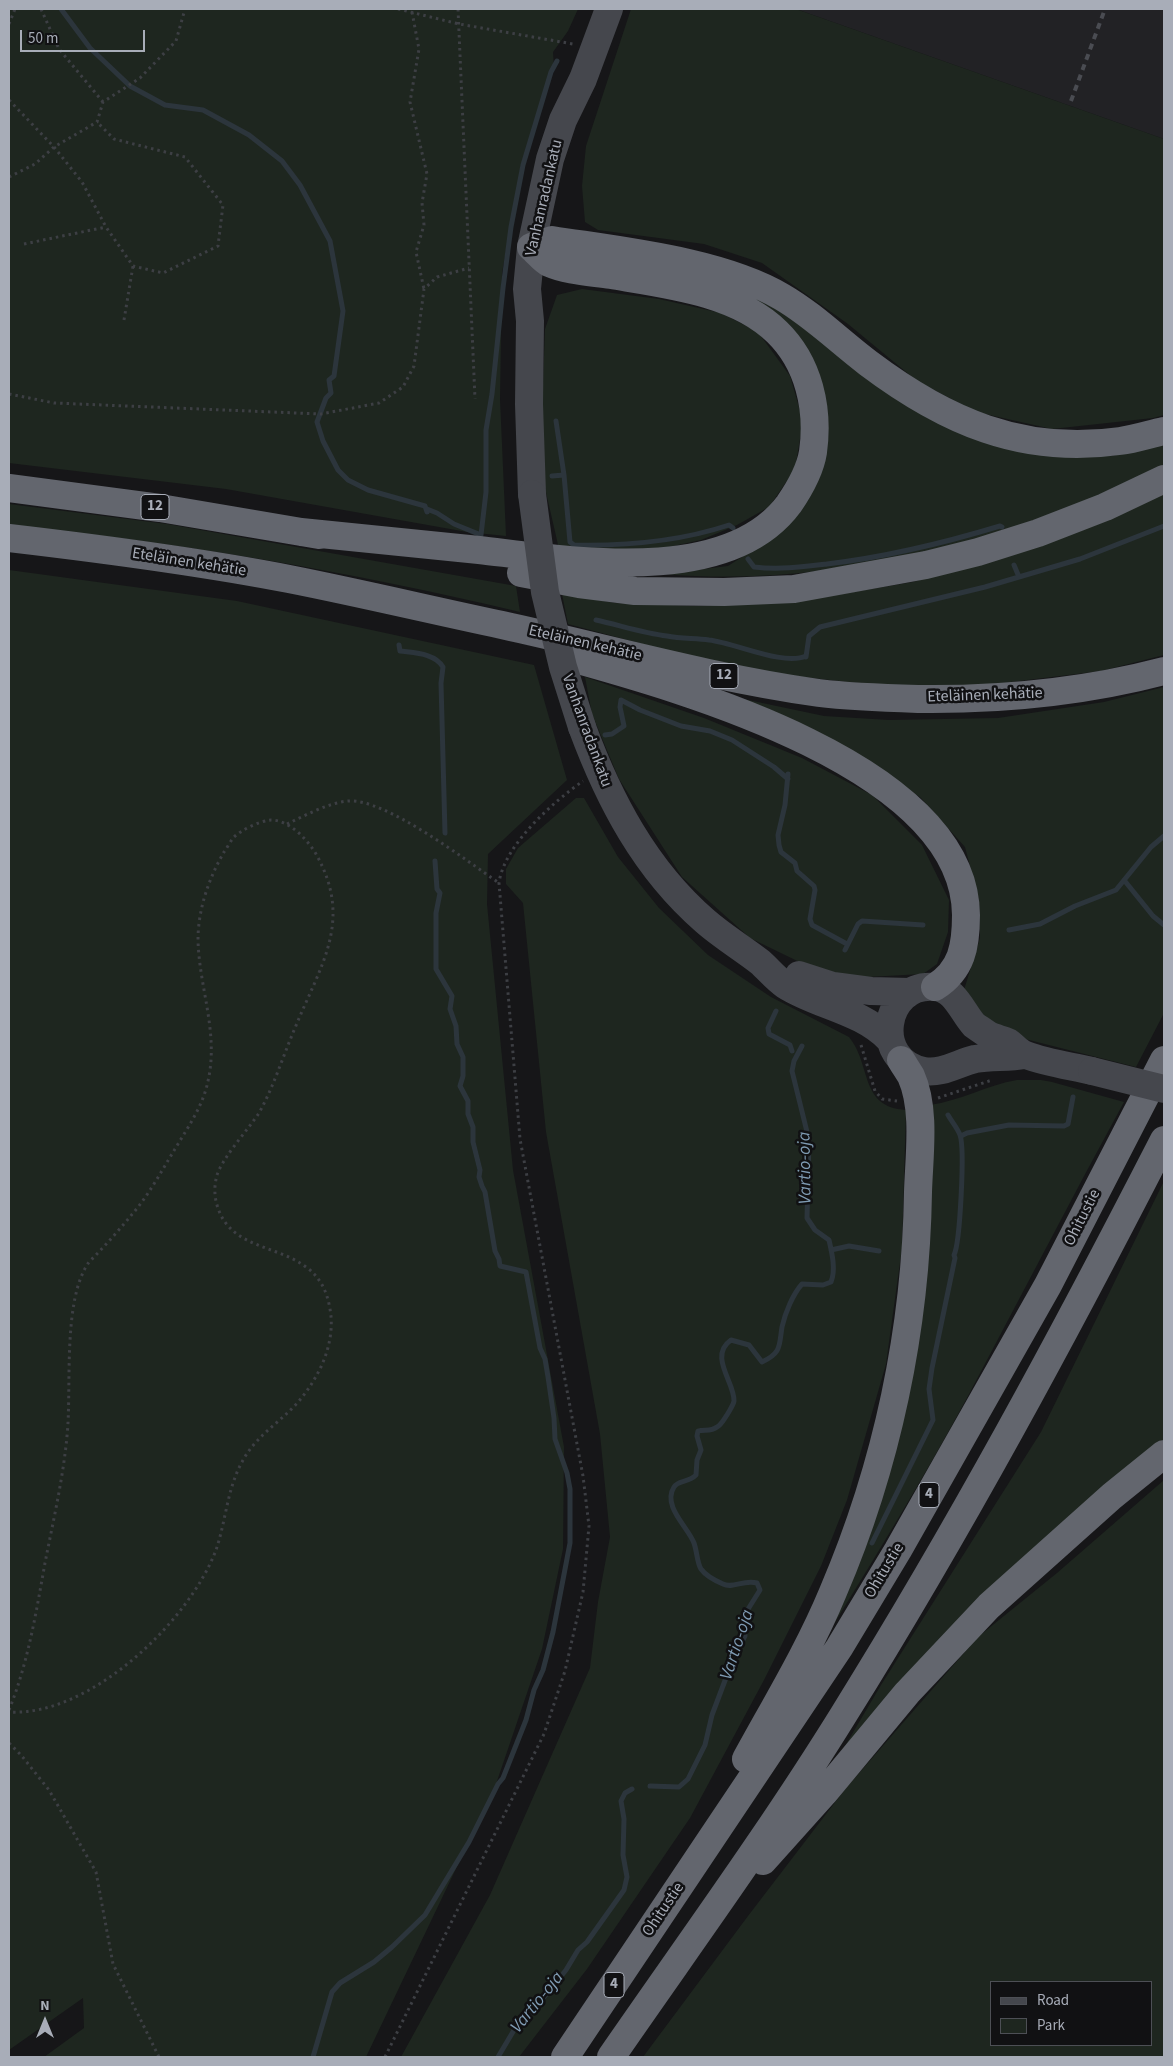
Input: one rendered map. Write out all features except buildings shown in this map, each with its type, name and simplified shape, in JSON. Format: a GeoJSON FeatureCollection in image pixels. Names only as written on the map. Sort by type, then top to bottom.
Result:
{"type":"FeatureCollection","features":[{"type":"Feature","properties":{"kind":"highway"},"geometry":{"type":"LineString","coordinates":[[544,250],[690,264],[747,280],[782,297],[904,389],[936,409],[970,425],[1009,436],[1048,443],[1073,444],[1120,441],[1164,431]]}},
{"type":"Feature","properties":{"kind":"highway"},"geometry":{"type":"LineString","coordinates":[[301,532],[595,563],[662,562],[713,553],[742,542],[765,530],[785,509],[800,488],[812,458],[815,438],[814,407],[802,368],[789,345],[776,331],[759,316],[730,301],[662,285],[544,250]]}},
{"type":"Feature","properties":{"kind":"highway","name":"12"},"geometry":{"type":"LineString","coordinates":[[9,488],[160,508],[301,532],[579,584],[635,591],[724,592],[794,588],[881,574],[978,552],[1105,507],[1164,479]]}},
{"type":"Feature","properties":{"kind":"highway","name":"Eteläinen kehätie"},"geometry":{"type":"LineString","coordinates":[[9,538],[100,549],[291,579],[606,648],[727,677],[821,693],[895,698],[976,699],[1056,693],[1164,671]]}},
{"type":"Feature","properties":{"kind":"highway"},"geometry":{"type":"LineString","coordinates":[[291,579],[653,683],[768,724],[826,751],[857,768],[879,783],[923,820],[940,839],[958,870],[965,899],[965,940],[954,971],[947,979],[922,989]]}},
{"type":"Feature","properties":{"kind":"highway"},"geometry":{"type":"LineString","coordinates":[[664,1912],[809,1642],[833,1593],[858,1528],[880,1453],[904,1354],[915,1266],[919,1114],[911,1077],[895,1049]]}},
{"type":"Feature","properties":{"kind":"highway","name":"Ohitustie"},"geometry":{"type":"LineString","coordinates":[[564,2057],[664,1912],[839,1648],[898,1550],[1048,1285],[1164,1060]]}},
{"type":"Feature","properties":{"kind":"highway","name":"4"},"geometry":{"type":"LineString","coordinates":[[611,2057],[804,1776],[932,1568],[1074,1314],[1164,1140]]}},
{"type":"Feature","properties":{"kind":"highway"},"geometry":{"type":"LineString","coordinates":[[689,1944],[824,1794],[907,1693],[989,1606],[1055,1546],[1164,1454]]}},
{"type":"Feature","properties":{"kind":"street","name":"Vanhanradankatu"},"geometry":{"type":"LineString","coordinates":[[608,9],[583,79],[544,250],[527,289],[530,321],[529,404],[532,494],[550,616],[582,727],[599,773],[624,822],[658,872],[704,920],[760,962],[785,985],[877,1026],[895,1049],[918,1069],[932,1071],[974,1060],[1024,1055],[1164,1089]]}},
{"type":"Feature","properties":{"kind":"street","name":"Vanhanradankatu"},"geometry":{"type":"LineString","coordinates":[[760,962],[833,986],[870,991],[922,989],[945,991],[955,998],[974,1025],[989,1035],[1008,1042],[1024,1055]]}},
{"type":"Feature","properties":{"kind":"street"},"geometry":{"type":"LineString","coordinates":[[895,1049],[891,1017],[898,1003],[922,989]]}},
{"type":"Feature","properties":{"kind":"path"},"geometry":{"type":"LineString","coordinates":[[9,24],[15,9]]}},
{"type":"Feature","properties":{"kind":"path"},"geometry":{"type":"LineString","coordinates":[[41,9],[59,49],[104,102]]}},
{"type":"Feature","properties":{"kind":"path"},"geometry":{"type":"LineString","coordinates":[[9,176],[35,164],[54,148],[97,122],[104,102],[140,78],[176,40],[185,9]]}},
{"type":"Feature","properties":{"kind":"path"},"geometry":{"type":"LineString","coordinates":[[398,9],[459,24],[578,45]]}},
{"type":"Feature","properties":{"kind":"path"},"geometry":{"type":"LineString","coordinates":[[458,9],[475,399]]}},
{"type":"Feature","properties":{"kind":"path"},"geometry":{"type":"LineString","coordinates":[[9,394],[54,403],[321,414],[379,403],[403,387],[414,366],[424,290],[416,252],[424,225],[422,203],[426,174],[410,102],[415,63],[419,49],[412,12]]}},
{"type":"Feature","properties":{"kind":"path"},"geometry":{"type":"LineString","coordinates":[[9,100],[54,148],[82,182],[106,227],[133,266],[163,273],[218,246],[223,205],[185,157],[114,139],[97,122]]}},
{"type":"Feature","properties":{"kind":"path"},"geometry":{"type":"LineString","coordinates":[[24,244],[106,227]]}},
{"type":"Feature","properties":{"kind":"path"},"geometry":{"type":"LineString","coordinates":[[124,320],[133,266]]}},
{"type":"Feature","properties":{"kind":"path"},"geometry":{"type":"LineString","coordinates":[[424,290],[437,277],[469,268]]}},
{"type":"Feature","properties":{"kind":"path"},"geometry":{"type":"LineString","coordinates":[[385,2057],[544,1734],[566,1671],[582,1592],[589,1526],[582,1476],[520,1139],[499,883],[500,874],[512,848],[531,826],[582,782],[599,773]]}},
{"type":"Feature","properties":{"kind":"path"},"geometry":{"type":"LineString","coordinates":[[287,824],[313,812],[348,801],[368,804],[396,815],[499,883]]}},
{"type":"Feature","properties":{"kind":"path"},"geometry":{"type":"LineString","coordinates":[[272,820],[287,824],[313,849],[321,863],[334,910],[332,928],[323,965],[297,1021],[266,1100],[253,1122],[222,1164],[214,1189],[219,1213],[234,1233],[261,1247],[296,1260],[307,1267],[320,1282],[331,1311],[330,1342],[325,1357],[310,1385],[297,1403],[255,1442],[241,1463],[231,1486],[215,1552],[192,1594],[158,1637],[131,1661],[97,1686],[50,1708],[28,1714],[9,1711],[27,1658],[67,1436],[70,1342],[77,1287],[83,1271],[89,1262],[137,1209],[155,1181],[190,1125],[208,1083],[212,1052],[198,940],[202,906],[218,863],[234,837],[258,823],[272,820]]}},
{"type":"Feature","properties":{"kind":"path"},"geometry":{"type":"LineString","coordinates":[[9,1743],[49,1790],[96,1872],[113,1964],[159,2057]]}},
{"type":"Feature","properties":{"kind":"shaded area"},"geometry":{"type":"Polygon","coordinates":[[[796,9],[1164,9],[1164,139],[796,9]]]}},
{"type":"Feature","properties":{"kind":"green space"},"geometry":{"type":"Polygon","coordinates":[[[9,9],[578,9],[568,31],[553,52],[554,68],[521,165],[502,273],[500,399],[506,536],[467,532],[226,489],[9,463],[9,9]]]}},
{"type":"Feature","properties":{"kind":"green space"},"geometry":{"type":"Polygon","coordinates":[[[631,9],[796,9],[1164,139],[1164,415],[1153,418],[1052,429],[976,412],[917,381],[848,324],[762,263],[704,244],[598,230],[585,222],[582,186],[586,146],[631,9]]]}},
{"type":"Feature","properties":{"kind":"green space"},"geometry":{"type":"Polygon","coordinates":[[[707,276],[788,313],[913,407],[969,437],[1029,450],[1112,456],[1164,441],[1164,467],[1085,504],[983,538],[931,552],[878,563],[824,571],[717,577],[663,574],[728,566],[782,531],[817,477],[828,417],[812,361],[707,276]]]}},
{"type":"Feature","properties":{"kind":"green space"},"geometry":{"type":"Polygon","coordinates":[[[582,289],[659,299],[721,313],[758,332],[790,376],[803,421],[795,469],[769,507],[737,525],[701,540],[650,551],[559,549],[545,488],[542,412],[545,329],[557,295],[582,289]]]}},
{"type":"Feature","properties":{"kind":"green space"},"geometry":{"type":"Polygon","coordinates":[[[1164,492],[1164,655],[1101,671],[978,686],[876,685],[784,675],[702,660],[568,624],[562,594],[615,603],[696,606],[805,600],[913,582],[1027,550],[1164,492]]]}},
{"type":"Feature","properties":{"kind":"green space"},"geometry":{"type":"Polygon","coordinates":[[[9,504],[167,524],[516,586],[520,612],[330,571],[266,560],[138,541],[9,526],[9,504]]]}},
{"type":"Feature","properties":{"kind":"green space"},"geometry":{"type":"Polygon","coordinates":[[[9,570],[237,601],[534,665],[567,780],[488,854],[487,904],[513,1170],[564,1447],[563,1549],[542,1649],[495,1787],[366,2057],[44,2057],[84,2028],[83,1998],[9,2050],[9,570]]]}},
{"type":"Feature","properties":{"kind":"green space"},"geometry":{"type":"Polygon","coordinates":[[[585,677],[704,718],[802,758],[872,795],[922,845],[949,900],[948,932],[937,964],[923,974],[867,977],[820,972],[750,938],[682,877],[619,779],[592,714],[585,677]]]}},
{"type":"Feature","properties":{"kind":"green space"},"geometry":{"type":"Polygon","coordinates":[[[1164,687],[1164,1013],[1136,1067],[1025,1039],[987,1020],[964,990],[980,938],[979,900],[965,847],[921,798],[871,762],[715,693],[824,716],[889,720],[998,718],[1104,702],[1164,687]]]}},
{"type":"Feature","properties":{"kind":"green space"},"geometry":{"type":"Polygon","coordinates":[[[576,798],[584,798],[618,857],[659,908],[708,955],[771,997],[849,1037],[856,1048],[873,1093],[880,1101],[891,1107],[906,1110],[902,1248],[886,1364],[847,1500],[821,1566],[764,1680],[690,1818],[587,1969],[519,2057],[401,2057],[490,1895],[590,1668],[598,1602],[610,1537],[600,1434],[546,1132],[523,903],[506,884],[506,869],[518,848],[576,798]]]}},
{"type":"Feature","properties":{"kind":"green space"},"geometry":{"type":"Polygon","coordinates":[[[1017,1080],[1052,1082],[1124,1102],[951,1427],[826,1637],[886,1478],[930,1105],[1017,1080]]]}},
{"type":"Feature","properties":{"kind":"green space"},"geometry":{"type":"Polygon","coordinates":[[[1164,1181],[1164,1442],[829,1773],[881,1685],[1041,1432],[1164,1181]]]}},
{"type":"Feature","properties":{"kind":"green space"},"geometry":{"type":"Polygon","coordinates":[[[1164,1480],[1164,2057],[643,2057],[846,1788],[978,1637],[1057,1573],[1164,1480]]]}},
{"type":"Feature","properties":{"kind":"waterway"},"geometry":{"type":"LineString","coordinates":[[61,9],[90,48],[130,86],[165,105],[203,110],[249,135],[282,161],[300,185],[330,241],[343,311],[334,376],[329,380],[331,393],[326,398],[317,422],[323,441],[338,470],[348,480],[368,490],[425,506],[427,512]]}},
{"type":"Feature","properties":{"kind":"waterway"},"geometry":{"type":"LineString","coordinates":[[427,509],[454,524],[481,535],[486,492],[486,430],[492,394],[511,227],[523,165],[551,72],[557,61]]}},
{"type":"Feature","properties":{"kind":"waterway"},"geometry":{"type":"LineString","coordinates":[[556,421],[564,475],[570,542],[574,545],[652,542],[710,531],[729,525],[733,528]]}},
{"type":"Feature","properties":{"kind":"waterway"},"geometry":{"type":"LineString","coordinates":[[552,476],[564,475]]}},
{"type":"Feature","properties":{"kind":"waterway"},"geometry":{"type":"LineString","coordinates":[[806,657],[809,636],[820,627],[985,587],[1080,559],[1164,526]]}},
{"type":"Feature","properties":{"kind":"waterway"},"geometry":{"type":"LineString","coordinates":[[748,559],[754,567],[763,568],[791,568],[827,564],[936,544],[1002,527]]}},
{"type":"Feature","properties":{"kind":"waterway"},"geometry":{"type":"LineString","coordinates":[[1014,565],[1019,577]]}},
{"type":"Feature","properties":{"kind":"waterway"},"geometry":{"type":"LineString","coordinates":[[596,620],[658,635],[720,642],[772,656],[785,658],[806,656]]}},
{"type":"Feature","properties":{"kind":"waterway"},"geometry":{"type":"LineString","coordinates":[[399,645],[400,651],[430,656],[443,667],[441,683],[445,833]]}},
{"type":"Feature","properties":{"kind":"waterway"},"geometry":{"type":"LineString","coordinates":[[605,735],[612,734],[624,726],[620,707],[621,700],[640,710],[681,726],[710,731],[732,740],[774,767],[788,779]]}},
{"type":"Feature","properties":{"kind":"waterway"},"geometry":{"type":"LineString","coordinates":[[788,774],[785,805],[778,835],[781,852],[795,863],[797,871],[814,886],[810,919],[812,925],[847,944]]}},
{"type":"Feature","properties":{"kind":"waterway","name":"Vartio-oja"},"geometry":{"type":"LineString","coordinates":[[1009,930],[1040,924],[1075,906],[1116,890],[1151,847],[1164,836]]}},
{"type":"Feature","properties":{"kind":"waterway"},"geometry":{"type":"LineString","coordinates":[[313,2057],[332,1992],[340,1983],[374,1962],[425,1915],[469,1842],[498,1784],[503,1778],[543,1670],[553,1632],[570,1543],[570,1489],[567,1473],[555,1439],[554,1418],[545,1359],[540,1348],[526,1272],[500,1266],[495,1251],[485,1192],[479,1177],[480,1170],[473,1142],[473,1127],[468,1114],[468,1101],[460,1086],[463,1076],[463,1057],[457,1044],[456,1026],[450,1009],[452,996],[436,969],[436,913],[440,893],[437,889],[435,861]]}},
{"type":"Feature","properties":{"kind":"waterway"},"geometry":{"type":"LineString","coordinates":[[1124,880],[1153,916],[1164,925]]}},
{"type":"Feature","properties":{"kind":"waterway","name":"Vartio-oja"},"geometry":{"type":"LineString","coordinates":[[845,950],[858,924],[862,921],[923,925]]}},
{"type":"Feature","properties":{"kind":"waterway"},"geometry":{"type":"LineString","coordinates":[[776,1011],[768,1028],[769,1034],[790,1045],[792,1051]]}},
{"type":"Feature","properties":{"kind":"waterway","name":"Vartio-oja"},"geometry":{"type":"LineString","coordinates":[[650,1786],[679,1787],[688,1779],[705,1745],[712,1715],[732,1662],[745,1636],[743,1621],[745,1614],[760,1590],[757,1583],[748,1582],[727,1585],[714,1580],[703,1572],[694,1543],[673,1509],[671,1494],[676,1485],[696,1475],[697,1460],[701,1450],[697,1436],[698,1431],[718,1426],[727,1415],[734,1401],[722,1362],[725,1346],[731,1340],[749,1345],[762,1362],[768,1359],[776,1352],[780,1344],[785,1316],[802,1284],[823,1285],[831,1282],[833,1261],[829,1240],[815,1230],[807,1218],[809,1140],[792,1071],[794,1061],[802,1046]]}},
{"type":"Feature","properties":{"kind":"waterway"},"geometry":{"type":"LineString","coordinates":[[961,1136],[967,1133],[1009,1125],[1064,1126],[1068,1124],[1073,1097]]}},
{"type":"Feature","properties":{"kind":"waterway"},"geometry":{"type":"LineString","coordinates":[[872,1543],[933,1420],[929,1389],[955,1258],[961,1196],[962,1158],[960,1135],[948,1115]]}},
{"type":"Feature","properties":{"kind":"waterway"},"geometry":{"type":"LineString","coordinates":[[831,1250],[849,1246],[879,1251]]}},
{"type":"Feature","properties":{"kind":"waterway","name":"Vartio-oja"},"geometry":{"type":"LineString","coordinates":[[498,2057],[517,2025],[532,2012],[566,1970],[578,1950],[587,1942],[624,1890],[627,1877],[623,1855],[624,1819],[621,1801],[625,1793],[632,1789]]}},
{"type":"Feature","properties":{"kind":"railway"},"geometry":{"type":"LineString","coordinates":[[1071,101],[1105,9]]}}]}
